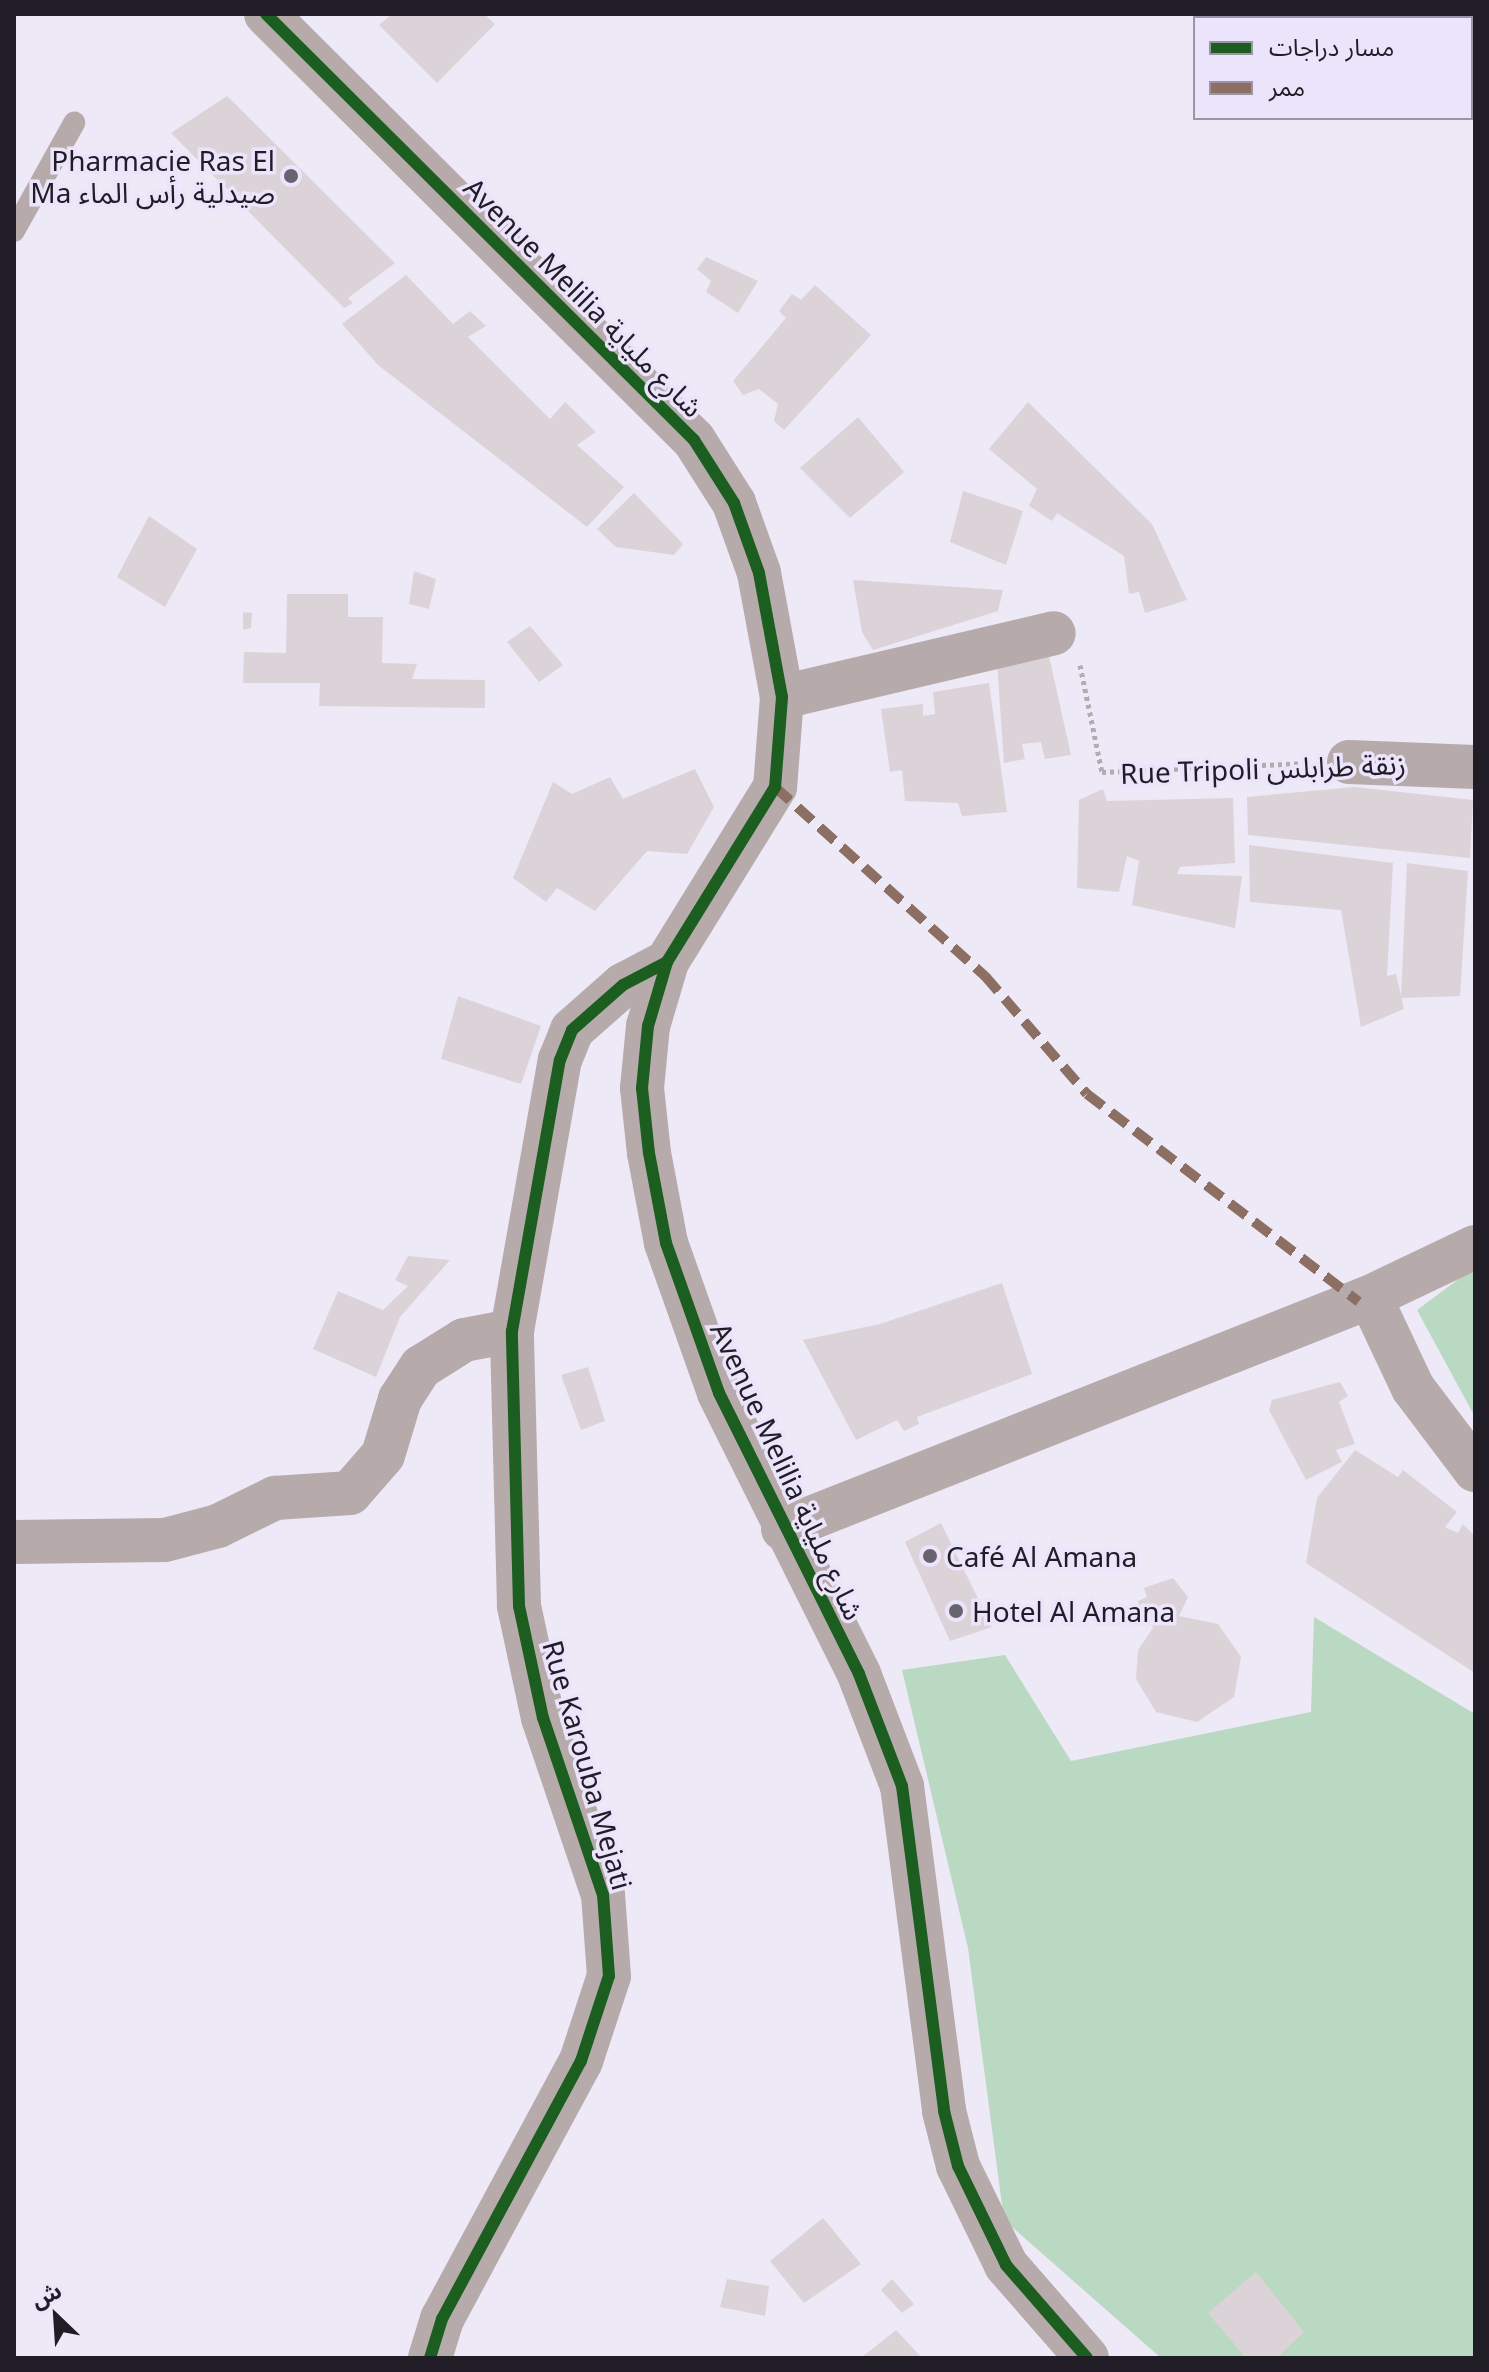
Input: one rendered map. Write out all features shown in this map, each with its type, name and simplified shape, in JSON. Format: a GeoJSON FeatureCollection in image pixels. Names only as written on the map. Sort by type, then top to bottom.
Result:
{"type":"FeatureCollection","features":[{"type":"Feature","properties":{"kind":"street","name":"Avenue Melilia شارع ملياية"},"geometry":{"type":"LineString","coordinates":[[266,14],[694,440],[734,503],[759,573],[782,697],[775,787],[667,962],[648,1026],[642,1088],[666,1243],[719,1393],[783,1529],[859,1674],[902,1786],[944,2111],[958,2166],[1006,2265],[1087,2358]]}},
{"type":"Feature","properties":{"kind":"street"},"geometry":{"type":"LineString","coordinates":[[782,697],[1054,633]]}},
{"type":"Feature","properties":{"kind":"street","name":"Rue Tripoli زنقة طرابلس"},"geometry":{"type":"LineString","coordinates":[[1349,762],[1475,767]]}},
{"type":"Feature","properties":{"kind":"street","name":"Rue Karouba Mejati"},"geometry":{"type":"LineString","coordinates":[[430,2358],[442,2319],[581,2061],[609,1976],[603,1895],[543,1718],[519,1606],[512,1331],[560,1060],[572,1030],[623,985],[667,962]]}},
{"type":"Feature","properties":{"kind":"street"},"geometry":{"type":"LineString","coordinates":[[783,1529],[1370,1297],[1475,1247]]}},
{"type":"Feature","properties":{"kind":"street"},"geometry":{"type":"LineString","coordinates":[[1370,1297],[1413,1388],[1475,1470]]}},
{"type":"Feature","properties":{"kind":"street"},"geometry":{"type":"LineString","coordinates":[[14,1542],[165,1540],[218,1526],[275,1498],[350,1493],[383,1455],[400,1399],[421,1367],[464,1340],[512,1331]]}},
{"type":"Feature","properties":{"kind":"lane"},"geometry":{"type":"LineString","coordinates":[[14,231],[74,123]]}},
{"type":"Feature","properties":{"kind":"green space"},"geometry":{"type":"Polygon","coordinates":[[[1475,1267],[1475,1417],[1417,1310],[1475,1267]]]}},
{"type":"Feature","properties":{"kind":"green space"},"geometry":{"type":"Polygon","coordinates":[[[1314,1617],[1475,1714],[1475,2358],[1161,2358],[1004,2220],[968,1948],[902,1670],[1005,1655],[1071,1761],[1311,1712],[1314,1617]]]}},
{"type":"Feature","properties":{"kind":"building"},"geometry":{"type":"Polygon","coordinates":[[[392,14],[484,14],[495,24],[437,83],[379,25],[392,14]]]}},
{"type":"Feature","properties":{"kind":"building"},"geometry":{"type":"Polygon","coordinates":[[[227,96],[395,263],[348,298],[353,303],[344,308],[171,133],[227,96]]]}},
{"type":"Feature","properties":{"kind":"building"},"geometry":{"type":"Polygon","coordinates":[[[706,257],[758,281],[738,313],[706,292],[711,281],[697,269],[706,257]]]}},
{"type":"Feature","properties":{"kind":"building"},"geometry":{"type":"Polygon","coordinates":[[[406,275],[453,324],[470,311],[486,326],[468,337],[550,419],[565,402],[596,432],[577,445],[624,487],[587,527],[378,365],[342,324],[406,275]]]}},
{"type":"Feature","properties":{"kind":"building"},"geometry":{"type":"Polygon","coordinates":[[[815,285],[871,335],[784,430],[774,421],[778,404],[759,389],[743,395],[733,381],[786,318],[779,311],[792,294],[801,300],[815,285]]]}},
{"type":"Feature","properties":{"kind":"building"},"geometry":{"type":"Polygon","coordinates":[[[1028,402],[1152,524],[1187,600],[1145,613],[1139,592],[1129,594],[1124,556],[1057,513],[1052,521],[1029,506],[1037,489],[989,449],[1028,402]]]}},
{"type":"Feature","properties":{"kind":"building"},"geometry":{"type":"Polygon","coordinates":[[[858,417],[904,472],[850,518],[800,468],[858,417]]]}},
{"type":"Feature","properties":{"kind":"building"},"geometry":{"type":"Polygon","coordinates":[[[963,491],[1023,511],[1006,565],[950,542],[963,491]]]}},
{"type":"Feature","properties":{"kind":"building"},"geometry":{"type":"Polygon","coordinates":[[[634,493],[683,544],[674,555],[616,547],[597,529],[634,493]]]}},
{"type":"Feature","properties":{"kind":"building"},"geometry":{"type":"Polygon","coordinates":[[[149,516],[197,549],[165,607],[117,577],[149,516]]]}},
{"type":"Feature","properties":{"kind":"building"},"geometry":{"type":"Polygon","coordinates":[[[414,571],[436,579],[429,609],[409,604],[414,571]]]}},
{"type":"Feature","properties":{"kind":"building"},"geometry":{"type":"Polygon","coordinates":[[[853,580],[1003,590],[998,611],[873,650],[862,632],[853,580]]]}},
{"type":"Feature","properties":{"kind":"building"},"geometry":{"type":"Polygon","coordinates":[[[287,594],[348,594],[348,617],[383,617],[382,663],[417,664],[412,679],[485,680],[485,708],[319,706],[320,683],[243,683],[244,652],[286,653],[287,594]]]}},
{"type":"Feature","properties":{"kind":"building"},"geometry":{"type":"Polygon","coordinates":[[[243,612],[252,613],[251,628],[243,630],[243,612]]]}},
{"type":"Feature","properties":{"kind":"building"},"geometry":{"type":"Polygon","coordinates":[[[530,626],[563,665],[539,682],[507,642],[530,626]]]}},
{"type":"Feature","properties":{"kind":"building"},"geometry":{"type":"Polygon","coordinates":[[[1049,656],[1071,755],[1045,759],[1041,742],[1022,744],[1025,759],[1004,763],[997,662],[1049,656]]]}},
{"type":"Feature","properties":{"kind":"building"},"geometry":{"type":"Polygon","coordinates":[[[989,683],[1007,812],[962,816],[958,803],[905,801],[902,770],[890,772],[881,709],[923,704],[923,716],[935,714],[933,692],[989,683]]]}},
{"type":"Feature","properties":{"kind":"building"},"geometry":{"type":"Polygon","coordinates":[[[695,769],[714,807],[687,854],[647,851],[595,911],[557,888],[546,902],[513,878],[553,782],[572,794],[610,777],[623,799],[695,769]]]}},
{"type":"Feature","properties":{"kind":"building"},"geometry":{"type":"Polygon","coordinates":[[[1355,787],[1473,800],[1470,858],[1248,835],[1247,797],[1355,787]]]}},
{"type":"Feature","properties":{"kind":"building"},"geometry":{"type":"Polygon","coordinates":[[[1103,789],[1107,801],[1233,798],[1235,863],[1180,867],[1177,874],[1242,876],[1235,928],[1132,905],[1139,861],[1127,856],[1119,892],[1077,888],[1079,800],[1103,789]]]}},
{"type":"Feature","properties":{"kind":"building"},"geometry":{"type":"Polygon","coordinates":[[[1249,845],[1393,863],[1387,976],[1396,974],[1404,1009],[1361,1027],[1341,910],[1250,902],[1249,845]]]}},
{"type":"Feature","properties":{"kind":"building"},"geometry":{"type":"Polygon","coordinates":[[[1407,863],[1468,871],[1460,996],[1401,998],[1407,863]]]}},
{"type":"Feature","properties":{"kind":"building"},"geometry":{"type":"Polygon","coordinates":[[[458,996],[541,1026],[521,1084],[441,1059],[458,996]]]}},
{"type":"Feature","properties":{"kind":"building"},"geometry":{"type":"Polygon","coordinates":[[[408,1256],[450,1260],[400,1317],[376,1377],[313,1349],[338,1291],[383,1310],[408,1286],[395,1280],[408,1256]]]}},
{"type":"Feature","properties":{"kind":"building"},"geometry":{"type":"Polygon","coordinates":[[[1002,1283],[1032,1374],[917,1417],[919,1424],[904,1431],[897,1420],[856,1440],[803,1340],[880,1324],[1002,1283]]]}},
{"type":"Feature","properties":{"kind":"building"},"geometry":{"type":"Polygon","coordinates":[[[588,1367],[605,1421],[581,1430],[561,1375],[588,1367]]]}},
{"type":"Feature","properties":{"kind":"building"},"geometry":{"type":"Polygon","coordinates":[[[1340,1382],[1348,1396],[1339,1402],[1355,1444],[1336,1450],[1342,1462],[1306,1480],[1269,1410],[1272,1400],[1340,1382]]]}},
{"type":"Feature","properties":{"kind":"building"},"geometry":{"type":"Polygon","coordinates":[[[1355,1450],[1398,1477],[1403,1470],[1457,1512],[1445,1527],[1458,1533],[1463,1524],[1475,1536],[1475,1673],[1306,1563],[1317,1498],[1355,1450]]]}},
{"type":"Feature","properties":{"kind":"building"},"geometry":{"type":"Polygon","coordinates":[[[941,1523],[992,1627],[950,1641],[905,1542],[941,1523]]]}},
{"type":"Feature","properties":{"kind":"building"},"geometry":{"type":"Polygon","coordinates":[[[1173,1578],[1188,1597],[1179,1616],[1218,1624],[1241,1657],[1234,1697],[1197,1722],[1156,1712],[1136,1679],[1138,1650],[1153,1628],[1149,1607],[1140,1609],[1138,1601],[1147,1597],[1144,1588],[1173,1578]]]}},
{"type":"Feature","properties":{"kind":"building"},"geometry":{"type":"Polygon","coordinates":[[[823,2218],[861,2264],[804,2303],[770,2261],[823,2218]]]}},
{"type":"Feature","properties":{"kind":"building"},"geometry":{"type":"Polygon","coordinates":[[[1256,2272],[1304,2332],[1277,2358],[1246,2358],[1208,2313],[1256,2272]]]}},
{"type":"Feature","properties":{"kind":"building"},"geometry":{"type":"Polygon","coordinates":[[[727,2279],[769,2286],[765,2316],[720,2307],[727,2279]]]}},
{"type":"Feature","properties":{"kind":"building"},"geometry":{"type":"Polygon","coordinates":[[[892,2279],[914,2304],[902,2313],[881,2290],[892,2279]]]}},
{"type":"Feature","properties":{"kind":"building"},"geometry":{"type":"Polygon","coordinates":[[[896,2330],[922,2358],[861,2358],[896,2330]]]}},
{"type":"Feature","properties":{"kind":"marked path"},"geometry":{"type":"LineString","coordinates":[[775,787],[985,976],[1087,1094],[1359,1302]]}},
{"type":"Feature","properties":{"kind":"cycle path"},"geometry":{"type":"LineString","coordinates":[[266,14],[694,440],[734,503],[759,573],[782,697],[775,787],[667,962],[648,1026],[642,1088],[649,1153],[666,1243],[719,1393],[859,1674],[902,1786],[944,2111],[958,2166],[1006,2265],[1087,2358]]}},
{"type":"Feature","properties":{"kind":"cycle path"},"geometry":{"type":"LineString","coordinates":[[430,2358],[442,2319],[581,2061],[609,1976],[603,1895],[543,1718],[519,1606],[512,1331],[560,1060],[572,1030],[623,985],[667,962]]}},
{"type":"Feature","properties":{"kind":"place","name":"Pharmacie Ras El Ma صيدلية رأس الماء"},"geometry":{"type":"Point","coordinates":[291,176]}},
{"type":"Feature","properties":{"kind":"place","name":"Café Al Amana"},"geometry":{"type":"Point","coordinates":[930,1556]}},
{"type":"Feature","properties":{"kind":"place","name":"Hotel Al Amana"},"geometry":{"type":"Point","coordinates":[956,1611]}}]}
